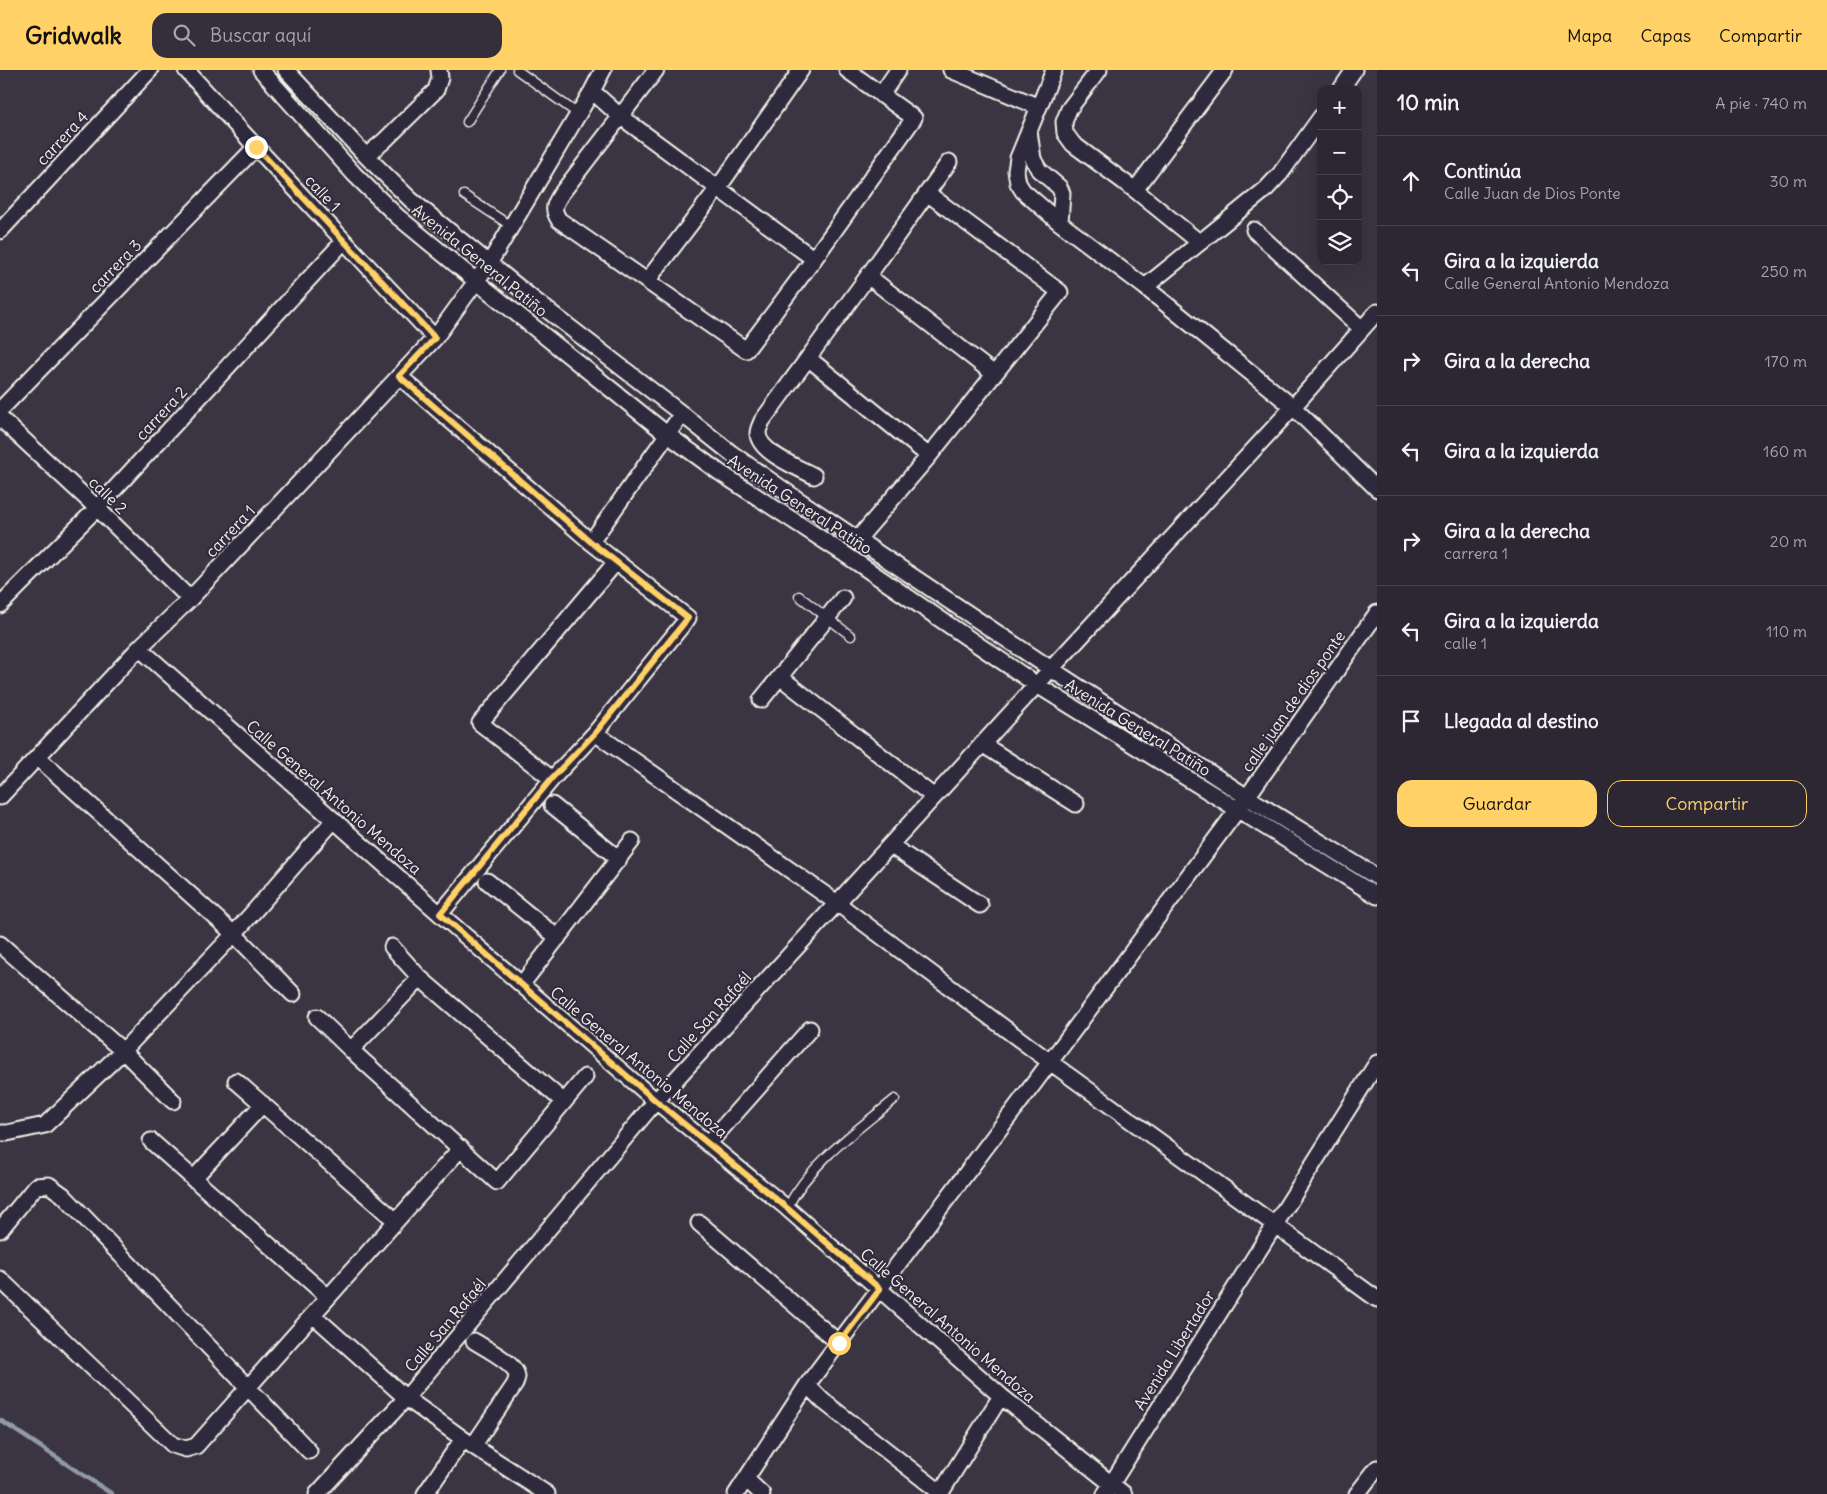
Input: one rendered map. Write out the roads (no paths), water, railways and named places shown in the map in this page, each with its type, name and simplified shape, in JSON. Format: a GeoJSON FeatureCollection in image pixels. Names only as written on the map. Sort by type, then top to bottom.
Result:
{"type":"FeatureCollection","features":[{"type":"Feature","properties":{"kind":"street","name":"carrera 4"},"geometry":{"type":"LineString","coordinates":[[0,231],[150,70]]}},
{"type":"Feature","properties":{"kind":"street","name":"calle 1"},"geometry":{"type":"LineString","coordinates":[[186,70],[435,338]]}},
{"type":"Feature","properties":{"kind":"street","name":"Avenida General Patiño"},"geometry":{"type":"LineString","coordinates":[[261,70],[355,175],[397,216],[668,435],[719,472],[843,552],[1037,685],[1377,896]]}},
{"type":"Feature","properties":{"kind":"street","name":"Avenida General Patiño"},"geometry":{"type":"LineString","coordinates":[[286,70],[410,200],[490,262],[533,299],[731,453],[858,540],[1247,797],[1377,876]]}},
{"type":"Feature","properties":{"kind":"street"},"geometry":{"type":"LineString","coordinates":[[366,156],[436,90],[440,78],[439,70]]}},
{"type":"Feature","properties":{"kind":"street","name":"carrera 1"},"geometry":{"type":"LineString","coordinates":[[0,797],[139,648],[190,599],[435,338],[490,262],[592,91],[602,70]]}},
{"type":"Feature","properties":{"kind":"street"},"geometry":{"type":"LineString","coordinates":[[656,70],[561,194],[554,205],[553,212],[559,220],[746,350],[814,259],[914,118],[847,70]]}},
{"type":"Feature","properties":{"kind":"street"},"geometry":{"type":"LineString","coordinates":[[647,281],[718,188],[801,70]]}},
{"type":"Feature","properties":{"kind":"street"},"geometry":{"type":"LineString","coordinates":[[881,94],[898,70]]}},
{"type":"Feature","properties":{"kind":"street"},"geometry":{"type":"LineString","coordinates":[[951,70],[1039,107]]}},
{"type":"Feature","properties":{"kind":"street"},"geometry":{"type":"LineString","coordinates":[[1054,70],[1018,158],[1016,171],[1018,184],[1022,191],[1060,223],[1145,287],[1292,407],[1377,490]]}},
{"type":"Feature","properties":{"kind":"street"},"geometry":{"type":"LineString","coordinates":[[1098,70],[1069,109],[1064,122],[1065,133],[1073,144],[1135,190],[1199,242]]}},
{"type":"Feature","properties":{"kind":"street"},"geometry":{"type":"LineString","coordinates":[[1135,190],[1225,70]]}},
{"type":"Feature","properties":{"kind":"street"},"geometry":{"type":"LineString","coordinates":[[1343,85],[1354,70]]}},
{"type":"Feature","properties":{"kind":"street"},"geometry":{"type":"LineString","coordinates":[[592,91],[620,116],[814,259]]}},
{"type":"Feature","properties":{"kind":"street"},"geometry":{"type":"LineString","coordinates":[[1145,287],[1266,189],[1280,174],[1317,123]]}},
{"type":"Feature","properties":{"kind":"street"},"geometry":{"type":"LineString","coordinates":[[1030,131],[1033,159],[1040,170],[1059,187],[1062,193],[1060,223]]}},
{"type":"Feature","properties":{"kind":"street","name":"carrera 3"},"geometry":{"type":"LineString","coordinates":[[0,410],[256,147]]}},
{"type":"Feature","properties":{"kind":"street"},"geometry":{"type":"LineString","coordinates":[[814,476],[768,451],[761,442],[758,433],[762,421],[949,162]]}},
{"type":"Feature","properties":{"kind":"street"},"geometry":{"type":"LineString","coordinates":[[858,540],[929,456],[1060,292],[927,193]]}},
{"type":"Feature","properties":{"kind":"street"},"geometry":{"type":"LineString","coordinates":[[1254,230],[1362,329]]}},
{"type":"Feature","properties":{"kind":"street","name":"carrera 2"},"geometry":{"type":"LineString","coordinates":[[2,600],[97,508],[344,241]]}},
{"type":"Feature","properties":{"kind":"street"},"geometry":{"type":"LineString","coordinates":[[868,276],[994,374]]}},
{"type":"Feature","properties":{"kind":"street","name":"Calle San Rafaél"},"geometry":{"type":"LineString","coordinates":[[318,1494],[406,1398],[656,1101],[1377,312]]}},
{"type":"Feature","properties":{"kind":"street"},"geometry":{"type":"LineString","coordinates":[[808,358],[929,456]]}},
{"type":"Feature","properties":{"kind":"street"},"geometry":{"type":"LineString","coordinates":[[399,376],[591,542],[688,618],[595,733],[552,778],[440,914]]}},
{"type":"Feature","properties":{"kind":"street"},"geometry":{"type":"LineString","coordinates":[[591,542],[682,414]]}},
{"type":"Feature","properties":{"kind":"street","name":"calle 2"},"geometry":{"type":"LineString","coordinates":[[0,418],[97,508],[190,599]]}},
{"type":"Feature","properties":{"kind":"street"},"geometry":{"type":"LineString","coordinates":[[552,778],[480,724],[616,562]]}},
{"type":"Feature","properties":{"kind":"street"},"geometry":{"type":"LineString","coordinates":[[761,700],[843,598]]}},
{"type":"Feature","properties":{"kind":"street","name":"calle juan de dios ponte"},"geometry":{"type":"LineString","coordinates":[[880,1289],[1247,797],[1377,613]]}},
{"type":"Feature","properties":{"kind":"street","name":"Calle General Antonio Mendoza"},"geometry":{"type":"LineString","coordinates":[[139,648],[440,914],[656,1101],[787,1208],[1108,1489],[1124,1494]]}},
{"type":"Feature","properties":{"kind":"street"},"geometry":{"type":"LineString","coordinates":[[780,677],[934,797]]}},
{"type":"Feature","properties":{"kind":"street"},"geometry":{"type":"LineString","coordinates":[[595,733],[837,903],[1050,1062],[1377,1299]]}},
{"type":"Feature","properties":{"kind":"street"},"geometry":{"type":"LineString","coordinates":[[982,744],[1076,804]]}},
{"type":"Feature","properties":{"kind":"street"},"geometry":{"type":"LineString","coordinates":[[37,757],[234,934],[293,994]]}},
{"type":"Feature","properties":{"kind":"street"},"geometry":{"type":"LineString","coordinates":[[552,805],[619,859]]}},
{"type":"Feature","properties":{"kind":"street"},"geometry":{"type":"LineString","coordinates":[[0,1132],[7,1133],[45,1126],[123,1051],[234,934],[334,820]]}},
{"type":"Feature","properties":{"kind":"street"},"geometry":{"type":"LineString","coordinates":[[522,984],[632,841]]}},
{"type":"Feature","properties":{"kind":"street"},"geometry":{"type":"LineString","coordinates":[[890,845],[980,905]]}},
{"type":"Feature","properties":{"kind":"street"},"geometry":{"type":"LineString","coordinates":[[487,881],[558,938]]}},
{"type":"Feature","properties":{"kind":"street"},"geometry":{"type":"LineString","coordinates":[[0,944],[123,1051],[173,1101]]}},
{"type":"Feature","properties":{"kind":"street"},"geometry":{"type":"LineString","coordinates":[[392,947],[420,978],[564,1102]]}},
{"type":"Feature","properties":{"kind":"street"},"geometry":{"type":"LineString","coordinates":[[351,1050],[420,978]]}},
{"type":"Feature","properties":{"kind":"street"},"geometry":{"type":"LineString","coordinates":[[317,1017],[497,1182],[585,1077]]}},
{"type":"Feature","properties":{"kind":"street"},"geometry":{"type":"LineString","coordinates":[[708,1144],[810,1029]]}},
{"type":"Feature","properties":{"kind":"street","name":"Avenida Libertador"},"geometry":{"type":"LineString","coordinates":[[1108,1489],[1377,1063]]}},
{"type":"Feature","properties":{"kind":"street"},"geometry":{"type":"LineString","coordinates":[[236,1081],[396,1221]]}},
{"type":"Feature","properties":{"kind":"street"},"geometry":{"type":"LineString","coordinates":[[193,1179],[263,1104]]}},
{"type":"Feature","properties":{"kind":"street"},"geometry":{"type":"LineString","coordinates":[[151,1141],[328,1297]]}},
{"type":"Feature","properties":{"kind":"street"},"geometry":{"type":"LineString","coordinates":[[0,1279],[173,1445],[186,1449],[196,1446],[461,1148]]}},
{"type":"Feature","properties":{"kind":"street"},"geometry":{"type":"LineString","coordinates":[[0,1230],[36,1186],[49,1186],[63,1194],[309,1451]]}},
{"type":"Feature","properties":{"kind":"street"},"geometry":{"type":"LineString","coordinates":[[699,1223],[839,1343]]}},
{"type":"Feature","properties":{"kind":"street"},"geometry":{"type":"LineString","coordinates":[[736,1494],[807,1385],[880,1289]]}},
{"type":"Feature","properties":{"kind":"street"},"geometry":{"type":"LineString","coordinates":[[313,1315],[406,1398],[546,1494]]}},
{"type":"Feature","properties":{"kind":"street"},"geometry":{"type":"LineString","coordinates":[[425,1494],[515,1384],[516,1370],[474,1341]]}},
{"type":"Feature","properties":{"kind":"street"},"geometry":{"type":"LineString","coordinates":[[807,1385],[823,1401],[941,1494],[1001,1396]]}},
{"type":"Feature","properties":{"kind":"street"},"geometry":{"type":"LineString","coordinates":[[1357,1494],[1377,1468]]}},
{"type":"Feature","properties":{"kind":"street"},"geometry":{"type":"LineString","coordinates":[[746,1480],[762,1494]]}},
{"type":"Feature","properties":{"kind":"lane"},"geometry":{"type":"LineString","coordinates":[[467,122],[500,70]]}},
{"type":"Feature","properties":{"kind":"lane"},"geometry":{"type":"LineString","coordinates":[[517,70],[578,114]]}},
{"type":"Feature","properties":{"kind":"lane"},"geometry":{"type":"LineString","coordinates":[[464,195],[511,226]]}},
{"type":"Feature","properties":{"kind":"lane"},"geometry":{"type":"LineString","coordinates":[[799,596],[851,636]]}},
{"type":"Feature","properties":{"kind":"lane"},"geometry":{"type":"LineString","coordinates":[[787,1208],[802,1183],[835,1149],[895,1099]]}},
{"type":"Feature","properties":{"kind":"waterway"},"geometry":{"type":"LineString","coordinates":[[0,1420],[112,1494]]}}]}
